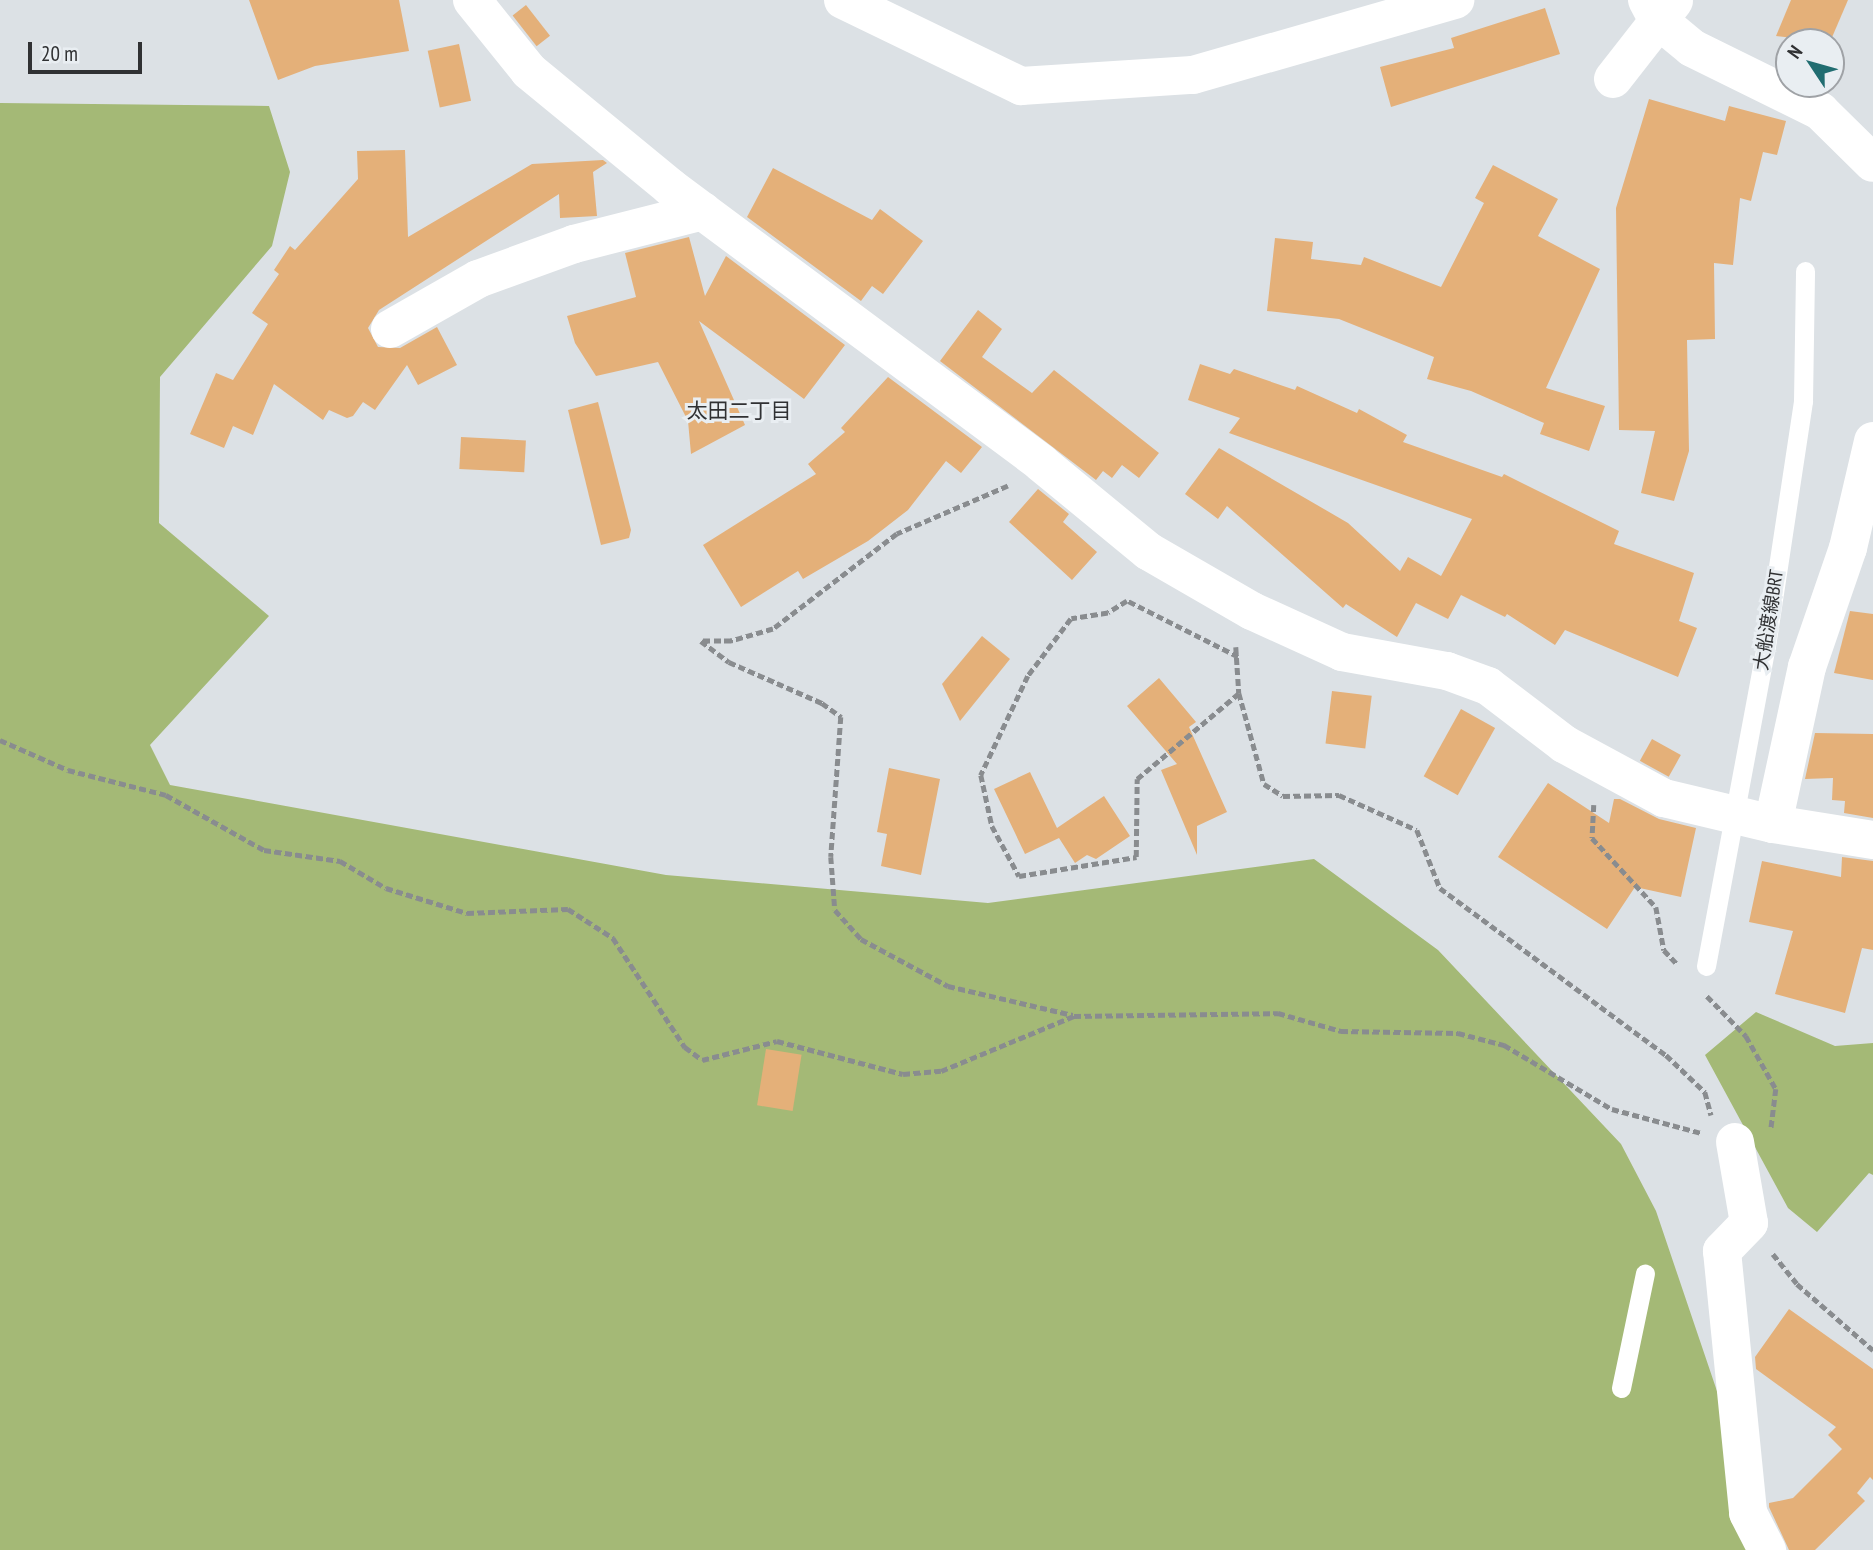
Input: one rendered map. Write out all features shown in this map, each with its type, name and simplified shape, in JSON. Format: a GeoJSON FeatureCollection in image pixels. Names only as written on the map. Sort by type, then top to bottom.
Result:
{"type":"FeatureCollection","features":[{"type":"Feature","properties":{"kind":"street"},"geometry":{"type":"LineString","coordinates":[[472,0],[529,71],[702,211],[1041,463],[1147,551],[1252,611],[1342,652],[1447,671],[1488,686],[1564,744],[1664,798],[1773,824],[1873,840]]}},
{"type":"Feature","properties":{"kind":"street"},"geometry":{"type":"LineString","coordinates":[[843,0],[1021,86],[1193,75],[1455,0]]}},
{"type":"Feature","properties":{"kind":"street"},"geometry":{"type":"LineString","coordinates":[[1613,79],[1660,6],[1692,48],[1820,111],[1873,163]]}},
{"type":"Feature","properties":{"kind":"street"},"geometry":{"type":"LineString","coordinates":[[390,329],[478,279],[574,244],[702,211]]}},
{"type":"Feature","properties":{"kind":"street"},"geometry":{"type":"LineString","coordinates":[[1773,824],[1807,667],[1861,544],[1873,441]]}},
{"type":"Feature","properties":{"kind":"street"},"geometry":{"type":"LineString","coordinates":[[1725,1139],[1749,1223],[1722,1251],[1748,1513],[1767,1550]]}},
{"type":"Feature","properties":{"kind":"lane","name":"大船渡線BRT"},"geometry":{"type":"LineString","coordinates":[[1706,966],[1766,646],[1803,401],[1805,271]]}},
{"type":"Feature","properties":{"kind":"lane"},"geometry":{"type":"LineString","coordinates":[[1621,1388],[1645,1273]]}},
{"type":"Feature","properties":{"kind":"path"},"geometry":{"type":"LineString","coordinates":[[1041,463],[1020,481],[897,534],[773,629],[731,641],[701,641],[729,662],[822,703],[841,717],[831,857],[835,910],[861,939],[948,986],[1074,1016],[1278,1013],[1341,1031],[1458,1033],[1504,1045],[1612,1109],[1725,1139]]}},
{"type":"Feature","properties":{"kind":"path"},"geometry":{"type":"LineString","coordinates":[[1238,657],[1127,601],[1108,613],[1071,619],[1028,676],[981,775],[992,826],[1019,876],[1136,857],[1137,779],[1240,693]]}},
{"type":"Feature","properties":{"kind":"path"},"geometry":{"type":"LineString","coordinates":[[1252,611],[1232,626],[1238,657],[1240,693],[1264,784],[1283,796],[1339,795],[1417,830],[1440,888],[1666,1055],[1705,1092],[1725,1139]]}},
{"type":"Feature","properties":{"kind":"path"},"geometry":{"type":"LineString","coordinates":[[0,740],[68,770],[166,795],[264,850],[340,860],[386,888],[467,913],[568,909],[613,938],[685,1046],[702,1060],[777,1041],[903,1074],[941,1071],[1074,1016]]}},
{"type":"Feature","properties":{"kind":"path"},"geometry":{"type":"LineString","coordinates":[[1749,1223],[1797,1284],[1873,1350]]}},
{"type":"Feature","properties":{"kind":"green space"},"geometry":{"type":"Polygon","coordinates":[[[0,103],[269,106],[290,172],[272,246],[160,377],[159,523],[269,616],[150,745],[170,785],[666,875],[988,903],[1314,859],[1438,950],[1621,1144],[1656,1211],[1720,1400],[1753,1550],[0,1550],[0,103]]]}},
{"type":"Feature","properties":{"kind":"green space"},"geometry":{"type":"Polygon","coordinates":[[[1756,1012],[1835,1046],[1873,1043],[1873,1175],[1869,1173],[1817,1232],[1788,1208],[1705,1055],[1756,1012]]]}},
{"type":"Feature","properties":{"kind":"building"},"geometry":{"type":"Polygon","coordinates":[[[249,0],[399,0],[409,51],[315,66],[278,80],[249,0]]]}},
{"type":"Feature","properties":{"kind":"building"},"geometry":{"type":"Polygon","coordinates":[[[1791,0],[1848,0],[1836,28],[1779,28],[1791,0]]]}},
{"type":"Feature","properties":{"kind":"building"},"geometry":{"type":"Polygon","coordinates":[[[526,5],[550,36],[537,46],[513,15],[526,5]]]}},
{"type":"Feature","properties":{"kind":"building"},"geometry":{"type":"Polygon","coordinates":[[[1545,8],[1560,54],[1391,107],[1380,67],[1454,48],[1451,38],[1545,8]]]}},
{"type":"Feature","properties":{"kind":"building"},"geometry":{"type":"Polygon","coordinates":[[[459,44],[471,101],[440,107],[428,51],[459,44]]]}},
{"type":"Feature","properties":{"kind":"building"},"geometry":{"type":"Polygon","coordinates":[[[1649,99],[1725,121],[1729,106],[1786,121],[1777,155],[1763,152],[1751,201],[1740,198],[1733,265],[1714,263],[1715,339],[1687,340],[1689,451],[1674,501],[1641,493],[1655,431],[1619,430],[1616,208],[1649,99]]]}},
{"type":"Feature","properties":{"kind":"building"},"geometry":{"type":"Polygon","coordinates":[[[405,150],[408,237],[532,164],[603,160],[607,163],[593,172],[597,216],[560,218],[559,194],[379,310],[368,328],[378,347],[400,348],[437,327],[457,365],[418,385],[407,365],[375,410],[363,402],[353,416],[347,418],[329,410],[323,420],[274,384],[253,435],[233,426],[224,448],[190,434],[216,373],[233,380],[268,324],[252,313],[279,274],[274,270],[290,246],[295,250],[358,179],[357,151],[405,150]]]}},
{"type":"Feature","properties":{"kind":"building"},"geometry":{"type":"Polygon","coordinates":[[[1493,165],[1558,199],[1538,236],[1600,269],[1546,388],[1605,406],[1589,451],[1540,434],[1544,423],[1471,391],[1427,379],[1434,357],[1339,319],[1267,311],[1275,238],[1313,242],[1311,259],[1361,265],[1364,257],[1441,287],[1484,203],[1475,198],[1493,165]]]}},
{"type":"Feature","properties":{"kind":"building"},"geometry":{"type":"Polygon","coordinates":[[[773,168],[872,220],[880,209],[923,241],[883,294],[872,286],[861,301],[747,217],[773,168]]]}},
{"type":"Feature","properties":{"kind":"building"},"geometry":{"type":"Polygon","coordinates":[[[689,237],[705,296],[726,256],[845,345],[804,399],[699,321],[745,425],[691,454],[688,421],[658,362],[596,376],[575,343],[567,316],[636,297],[625,253],[689,237]]]}},
{"type":"Feature","properties":{"kind":"building"},"geometry":{"type":"Polygon","coordinates":[[[978,310],[1002,329],[982,357],[1032,393],[1054,370],[1159,453],[1139,478],[1122,465],[1112,478],[1103,471],[1096,480],[940,361],[978,310]]]}},
{"type":"Feature","properties":{"kind":"building"},"geometry":{"type":"Polygon","coordinates":[[[1200,364],[1230,374],[1234,369],[1295,390],[1297,386],[1357,413],[1359,409],[1407,435],[1403,442],[1502,477],[1504,474],[1619,531],[1614,544],[1694,573],[1679,621],[1697,628],[1678,677],[1565,630],[1555,645],[1507,614],[1505,617],[1461,595],[1448,619],[1416,603],[1397,637],[1346,604],[1343,608],[1227,506],[1218,519],[1185,494],[1219,448],[1348,523],[1400,571],[1408,557],[1441,576],[1472,519],[1229,433],[1240,418],[1188,400],[1200,364]]]}},
{"type":"Feature","properties":{"kind":"building"},"geometry":{"type":"Polygon","coordinates":[[[888,377],[982,447],[961,473],[946,461],[908,510],[868,541],[803,579],[798,571],[741,607],[703,545],[816,474],[808,464],[845,432],[841,428],[888,377]]]}},
{"type":"Feature","properties":{"kind":"building"},"geometry":{"type":"Polygon","coordinates":[[[598,402],[631,530],[629,538],[601,545],[568,410],[598,402]]]}},
{"type":"Feature","properties":{"kind":"building"},"geometry":{"type":"Polygon","coordinates":[[[461,437],[526,440],[524,472],[459,469],[461,437]]]}},
{"type":"Feature","properties":{"kind":"building"},"geometry":{"type":"Polygon","coordinates":[[[1038,489],[1069,514],[1063,522],[1097,552],[1072,580],[1009,522],[1038,489]]]}},
{"type":"Feature","properties":{"kind":"building"},"geometry":{"type":"Polygon","coordinates":[[[1850,611],[1873,614],[1873,680],[1834,673],[1850,611]]]}},
{"type":"Feature","properties":{"kind":"building"},"geometry":{"type":"Polygon","coordinates":[[[982,636],[1010,659],[960,721],[942,684],[982,636]]]}},
{"type":"Feature","properties":{"kind":"building"},"geometry":{"type":"Polygon","coordinates":[[[1159,678],[1196,722],[1189,727],[1227,812],[1197,826],[1197,855],[1161,770],[1177,764],[1127,706],[1159,678]]]}},
{"type":"Feature","properties":{"kind":"building"},"geometry":{"type":"Polygon","coordinates":[[[1332,691],[1372,696],[1365,748],[1326,744],[1332,691]]]}},
{"type":"Feature","properties":{"kind":"building"},"geometry":{"type":"Polygon","coordinates":[[[1461,709],[1495,728],[1458,795],[1424,776],[1461,709]]]}},
{"type":"Feature","properties":{"kind":"building"},"geometry":{"type":"Polygon","coordinates":[[[1815,733],[1873,734],[1873,818],[1844,813],[1845,801],[1832,800],[1833,778],[1805,779],[1815,733]]]}},
{"type":"Feature","properties":{"kind":"building"},"geometry":{"type":"Polygon","coordinates":[[[1652,739],[1681,755],[1669,777],[1640,761],[1652,739]]]}},
{"type":"Feature","properties":{"kind":"building"},"geometry":{"type":"Polygon","coordinates":[[[889,768],[940,779],[921,875],[881,866],[887,834],[877,832],[889,768]]]}},
{"type":"Feature","properties":{"kind":"building"},"geometry":{"type":"Polygon","coordinates":[[[1030,772],[1057,828],[1104,796],[1130,836],[1096,859],[1087,855],[1075,863],[1059,838],[1025,854],[994,789],[1030,772]]]}},
{"type":"Feature","properties":{"kind":"building"},"geometry":{"type":"Polygon","coordinates":[[[1548,783],[1609,823],[1614,799],[1620,799],[1659,819],[1696,828],[1681,897],[1635,887],[1607,929],[1498,857],[1548,783]]]}},
{"type":"Feature","properties":{"kind":"building"},"geometry":{"type":"Polygon","coordinates":[[[1842,857],[1873,861],[1873,950],[1862,948],[1845,1013],[1775,994],[1793,931],[1749,922],[1762,861],[1841,877],[1842,857]]]}},
{"type":"Feature","properties":{"kind":"building"},"geometry":{"type":"Polygon","coordinates":[[[766,1049],[802,1055],[793,1111],[757,1105],[766,1049]]]}},
{"type":"Feature","properties":{"kind":"building"},"geometry":{"type":"Polygon","coordinates":[[[1789,1309],[1873,1369],[1873,1480],[1870,1477],[1857,1493],[1865,1501],[1815,1550],[1789,1550],[1769,1507],[1769,1503],[1793,1498],[1842,1449],[1828,1435],[1836,1427],[1756,1369],[1755,1357],[1789,1309]]]}},
{"type":"Feature","properties":{"kind":"district","name":"太田二丁目"},"geometry":{"type":"Point","coordinates":[739,411]}}]}
